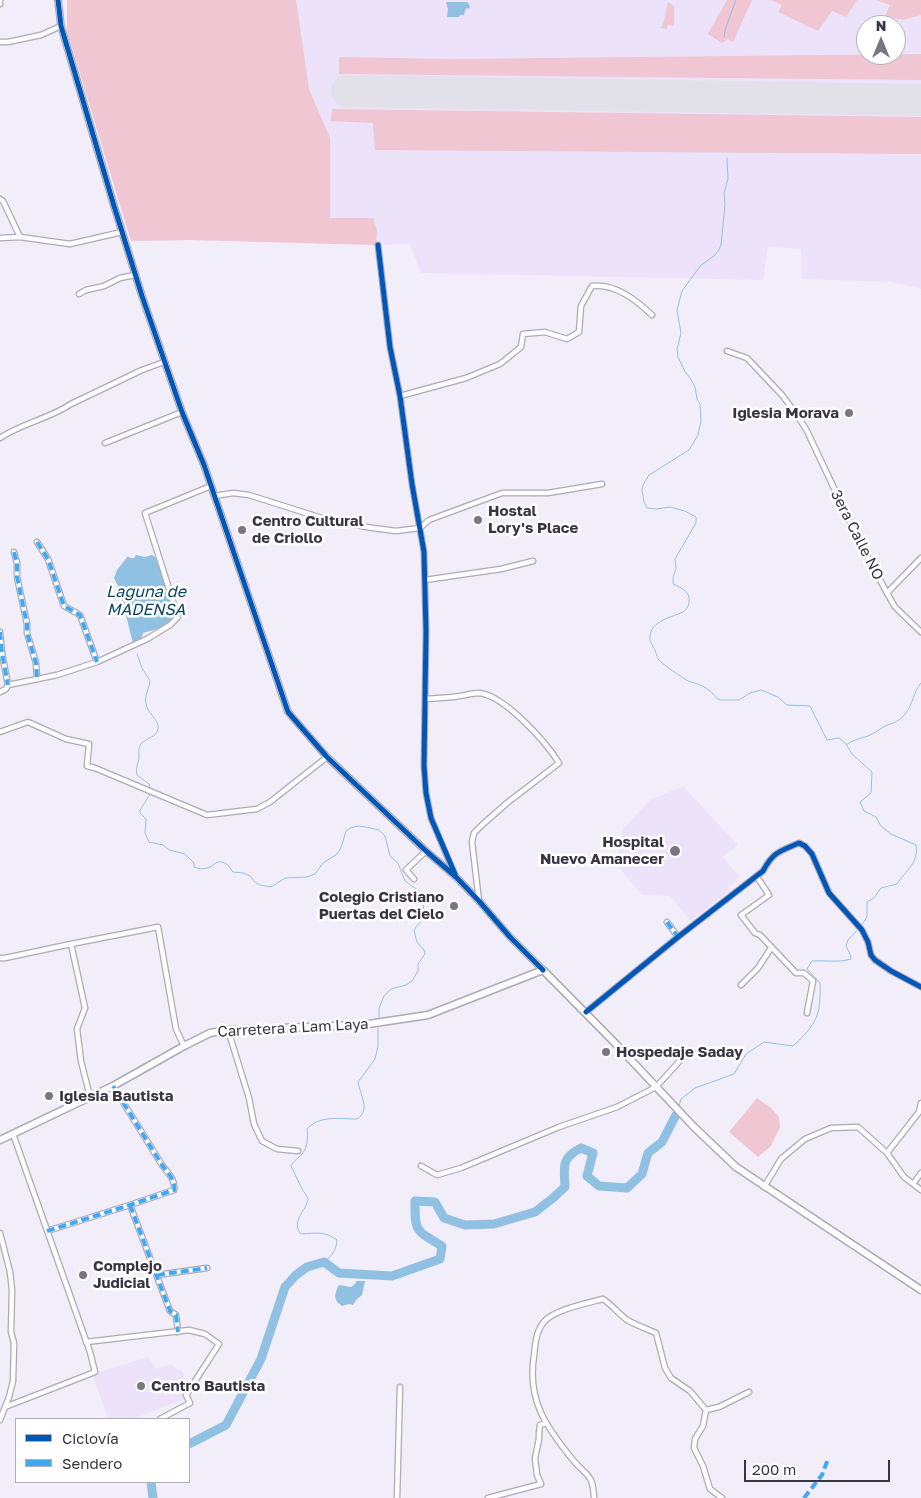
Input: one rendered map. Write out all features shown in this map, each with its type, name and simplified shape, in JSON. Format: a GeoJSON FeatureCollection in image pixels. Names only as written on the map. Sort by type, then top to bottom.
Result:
{"type":"FeatureCollection","features":[{"type":"Feature","properties":{"kind":"main road"},"geometry":{"type":"LineString","coordinates":[[543,970],[586,1012],[681,1114],[736,1167],[921,1290]]}},
{"type":"Feature","properties":{"kind":"main road","name":"Carretera a Lam Laya"},"geometry":{"type":"LineString","coordinates":[[0,1140],[113,1086],[210,1033],[228,1030],[362,1025],[428,1015],[543,970]]}},
{"type":"Feature","properties":{"kind":"street"},"geometry":{"type":"LineString","coordinates":[[58,0],[61,26],[135,275],[182,412],[204,465],[288,712],[327,757],[456,877],[510,937],[543,970]]}},
{"type":"Feature","properties":{"kind":"street"},"geometry":{"type":"LineString","coordinates":[[0,42],[40,35],[61,26]]}},
{"type":"Feature","properties":{"kind":"street"},"geometry":{"type":"LineString","coordinates":[[0,199],[3,201],[20,237]]}},
{"type":"Feature","properties":{"kind":"street"},"geometry":{"type":"LineString","coordinates":[[0,238],[20,237],[70,244],[122,232]]}},
{"type":"Feature","properties":{"kind":"street"},"geometry":{"type":"LineString","coordinates":[[378,245],[389,339],[400,396],[412,484],[424,552],[426,793],[431,818],[456,877]]}},
{"type":"Feature","properties":{"kind":"street"},"geometry":{"type":"LineString","coordinates":[[79,294],[86,290],[104,286],[120,278],[135,275]]}},
{"type":"Feature","properties":{"kind":"street"},"geometry":{"type":"LineString","coordinates":[[400,396],[466,378],[500,364],[520,347],[523,334],[545,332],[567,339],[579,332],[580,306],[592,286],[602,285],[614,289],[637,301],[652,315]]}},
{"type":"Feature","properties":{"kind":"street","name":"3era Calle NO"},"geometry":{"type":"LineString","coordinates":[[726,351],[746,358],[782,395],[797,414],[857,537],[887,593],[895,607],[921,632]]}},
{"type":"Feature","properties":{"kind":"street"},"geometry":{"type":"LineString","coordinates":[[0,438],[11,430],[62,410],[133,374],[164,362]]}},
{"type":"Feature","properties":{"kind":"street"},"geometry":{"type":"LineString","coordinates":[[105,443],[182,412]]}},
{"type":"Feature","properties":{"kind":"street"},"geometry":{"type":"LineString","coordinates":[[214,496],[233,493],[249,495],[331,521],[396,530],[420,528],[429,520],[502,493],[548,493],[602,484]]}},
{"type":"Feature","properties":{"kind":"street"},"geometry":{"type":"LineString","coordinates":[[0,692],[6,689],[8,685],[57,676],[97,662],[147,639],[170,625],[178,617],[145,513],[211,486]]}},
{"type":"Feature","properties":{"kind":"street"},"geometry":{"type":"LineString","coordinates":[[37,542],[48,559],[64,606],[80,615],[97,662]]}},
{"type":"Feature","properties":{"kind":"street"},"geometry":{"type":"LineString","coordinates":[[14,552],[27,633],[36,664],[37,679]]}},
{"type":"Feature","properties":{"kind":"street"},"geometry":{"type":"LineString","coordinates":[[887,593],[921,558]]}},
{"type":"Feature","properties":{"kind":"street"},"geometry":{"type":"LineString","coordinates":[[425,580],[502,569],[533,561]]}},
{"type":"Feature","properties":{"kind":"street"},"geometry":{"type":"LineString","coordinates":[[0,632],[8,685]]}},
{"type":"Feature","properties":{"kind":"street"},"geometry":{"type":"LineString","coordinates":[[425,699],[448,698],[478,693],[491,696],[524,720],[542,739],[559,762],[507,803],[474,833],[472,842],[479,901]]}},
{"type":"Feature","properties":{"kind":"street"},"geometry":{"type":"LineString","coordinates":[[0,732],[28,722],[66,739],[89,744],[87,766],[207,815],[257,810],[327,757]]}},
{"type":"Feature","properties":{"kind":"street"},"geometry":{"type":"LineString","coordinates":[[586,1012],[764,872],[768,861],[775,854],[799,843],[805,846],[812,854],[829,893],[862,930],[868,942],[871,955],[875,960],[921,987]]}},
{"type":"Feature","properties":{"kind":"street"},"geometry":{"type":"LineString","coordinates":[[414,879],[406,870],[426,851]]}},
{"type":"Feature","properties":{"kind":"street"},"geometry":{"type":"LineString","coordinates":[[756,877],[769,895],[741,915],[755,933],[760,935],[796,973],[804,972],[813,981],[807,1013]]}},
{"type":"Feature","properties":{"kind":"street"},"geometry":{"type":"LineString","coordinates":[[667,922],[678,938]]}},
{"type":"Feature","properties":{"kind":"street"},"geometry":{"type":"LineString","coordinates":[[0,958],[158,926],[176,1029],[184,1046]]}},
{"type":"Feature","properties":{"kind":"street"},"geometry":{"type":"LineString","coordinates":[[71,944],[85,1008],[77,1029],[81,1061],[90,1097]]}},
{"type":"Feature","properties":{"kind":"street"},"geometry":{"type":"LineString","coordinates":[[741,985],[758,968],[771,948]]}},
{"type":"Feature","properties":{"kind":"street"},"geometry":{"type":"LineString","coordinates":[[914,983],[921,981]]}},
{"type":"Feature","properties":{"kind":"street"},"geometry":{"type":"LineString","coordinates":[[228,1030],[249,1098],[254,1124],[262,1141],[278,1149],[298,1151]]}},
{"type":"Feature","properties":{"kind":"street"},"geometry":{"type":"LineString","coordinates":[[421,1166],[437,1175],[461,1168],[559,1127],[616,1106],[654,1085],[686,1054]]}},
{"type":"Feature","properties":{"kind":"street"},"geometry":{"type":"LineString","coordinates":[[47,1231],[174,1190],[175,1185],[171,1177],[113,1086]]}},
{"type":"Feature","properties":{"kind":"street"},"geometry":{"type":"LineString","coordinates":[[887,1153],[919,1112],[921,1103]]}},
{"type":"Feature","properties":{"kind":"street"},"geometry":{"type":"LineString","coordinates":[[764,1187],[781,1159],[805,1139],[831,1128],[858,1127],[887,1153],[904,1177],[921,1190]]}},
{"type":"Feature","properties":{"kind":"street"},"geometry":{"type":"LineString","coordinates":[[5,1407],[95,1372],[13,1134]]}},
{"type":"Feature","properties":{"kind":"street"},"geometry":{"type":"LineString","coordinates":[[913,1184],[921,1173]]}},
{"type":"Feature","properties":{"kind":"street"},"geometry":{"type":"LineString","coordinates":[[130,1205],[170,1311],[176,1315],[178,1332]]}},
{"type":"Feature","properties":{"kind":"street"},"geometry":{"type":"LineString","coordinates":[[0,1233],[10,1272],[12,1290],[11,1332],[14,1343],[13,1381],[0,1420]]}},
{"type":"Feature","properties":{"kind":"street"},"geometry":{"type":"LineString","coordinates":[[157,1275],[207,1268]]}},
{"type":"Feature","properties":{"kind":"street"},"geometry":{"type":"LineString","coordinates":[[594,1498],[593,1484],[589,1476],[577,1465],[562,1446],[542,1418],[537,1404],[532,1380],[533,1358],[538,1333],[543,1322],[554,1314],[603,1299],[626,1319],[656,1334],[665,1368],[671,1378],[690,1391],[706,1410]]}},
{"type":"Feature","properties":{"kind":"street"},"geometry":{"type":"LineString","coordinates":[[86,1342],[189,1330],[205,1334],[219,1344],[186,1395],[190,1403],[162,1418]]}},
{"type":"Feature","properties":{"kind":"street"},"geometry":{"type":"LineString","coordinates":[[397,1498],[400,1387]]}},
{"type":"Feature","properties":{"kind":"street"},"geometry":{"type":"LineString","coordinates":[[706,1410],[719,1407],[750,1392]]}},
{"type":"Feature","properties":{"kind":"street"},"geometry":{"type":"LineString","coordinates":[[706,1410],[694,1448],[703,1466],[710,1489],[722,1498]]}},
{"type":"Feature","properties":{"kind":"street"},"geometry":{"type":"LineString","coordinates":[[488,1498],[542,1484],[537,1475],[535,1458],[540,1424],[546,1423]]}},
{"type":"Feature","properties":{"kind":"shaded area"},"geometry":{"type":"Polygon","coordinates":[[[67,0],[921,0],[921,289],[891,282],[802,279],[801,249],[768,247],[763,280],[421,273],[410,244],[376,245],[191,240],[131,241],[67,31],[67,0]]]}},
{"type":"Feature","properties":{"kind":"shaded area"},"geometry":{"type":"Polygon","coordinates":[[[67,0],[296,0],[309,89],[330,138],[330,218],[373,218],[377,230],[376,245],[191,240],[131,241],[67,31],[67,0]]]}},
{"type":"Feature","properties":{"kind":"shaded area"},"geometry":{"type":"Polygon","coordinates":[[[727,0],[752,0],[733,42],[727,39],[722,43],[708,34],[727,0]]]}},
{"type":"Feature","properties":{"kind":"shaded area"},"geometry":{"type":"Polygon","coordinates":[[[771,0],[857,0],[846,17],[832,11],[818,31],[778,12],[782,5],[771,0]]]}},
{"type":"Feature","properties":{"kind":"shaded area"},"geometry":{"type":"Polygon","coordinates":[[[876,0],[921,0],[921,15],[906,19],[906,15],[885,15],[890,5],[876,0]]]}},
{"type":"Feature","properties":{"kind":"shaded area"},"geometry":{"type":"Polygon","coordinates":[[[668,2],[674,6],[674,26],[668,25],[667,29],[660,28],[663,25],[668,2]]]}},
{"type":"Feature","properties":{"kind":"shaded area"},"geometry":{"type":"Polygon","coordinates":[[[906,54],[921,54],[921,80],[339,74],[339,57],[452,59],[856,55],[856,65],[906,65],[906,54]]]}},
{"type":"Feature","properties":{"kind":"shaded area"},"geometry":{"type":"Polygon","coordinates":[[[332,109],[921,117],[921,154],[375,150],[373,123],[331,121],[332,109]]]}},
{"type":"Feature","properties":{"kind":"shaded area","name":"Hospital Nuevo Amanecer"},"geometry":{"type":"Polygon","coordinates":[[[683,786],[738,845],[723,857],[740,877],[728,888],[730,890],[691,921],[670,896],[642,895],[617,865],[622,830],[650,800],[683,786]]]}},
{"type":"Feature","properties":{"kind":"shaded area"},"geometry":{"type":"Polygon","coordinates":[[[757,1098],[771,1108],[779,1117],[780,1127],[771,1146],[758,1157],[729,1132],[757,1098]]]}},
{"type":"Feature","properties":{"kind":"shaded area","name":"Centro Bautista"},"geometry":{"type":"Polygon","coordinates":[[[148,1357],[156,1369],[171,1364],[183,1373],[190,1397],[136,1418],[108,1418],[92,1374],[148,1357]]]}},
{"type":"Feature","properties":{"kind":"water"},"geometry":{"type":"Polygon","coordinates":[[[446,2],[467,2],[470,7],[469,9],[466,8],[464,15],[447,17],[448,9],[446,2]]]}},
{"type":"Feature","properties":{"kind":"water","name":"Laguna de MADENSA"},"geometry":{"type":"Polygon","coordinates":[[[136,555],[145,557],[152,555],[155,557],[166,586],[173,616],[163,626],[143,633],[141,640],[133,643],[119,588],[114,578],[117,570],[128,556],[134,558],[136,555]]]}},
{"type":"Feature","properties":{"kind":"water"},"geometry":{"type":"Polygon","coordinates":[[[356,1281],[365,1281],[362,1295],[353,1305],[342,1306],[335,1297],[339,1285],[351,1287],[356,1281]]]}},
{"type":"Feature","properties":{"kind":"waterway"},"geometry":{"type":"LineString","coordinates":[[724,37],[736,0]]}},
{"type":"Feature","properties":{"kind":"waterway"},"geometry":{"type":"LineString","coordinates":[[727,158],[728,179],[724,193],[725,205],[721,245],[714,256],[701,265],[682,291],[677,310],[681,333],[677,349],[678,357],[695,387],[700,404],[701,421],[698,435],[689,450],[649,475],[642,490],[647,508],[670,507],[685,511],[696,517],[696,523],[675,559],[676,568],[673,578],[673,584],[683,589],[689,596],[689,603],[683,612],[658,623],[651,631],[650,640],[661,662],[688,681],[706,688],[720,700],[739,700],[750,693],[761,690],[778,697],[787,705],[810,706],[827,740],[839,738],[846,744],[852,754],[872,772],[871,793],[860,802],[864,811],[876,817],[881,826],[891,834],[916,845],[916,857],[897,884],[881,888],[874,898],[867,902],[867,917],[861,926]]}},
{"type":"Feature","properties":{"kind":"waterway"},"geometry":{"type":"LineString","coordinates":[[137,654],[142,668],[150,681],[146,698],[147,707],[158,726],[156,734],[143,742],[139,747],[139,759],[136,769],[137,775],[149,784],[150,789]]}},
{"type":"Feature","properties":{"kind":"waterway"},"geometry":{"type":"LineString","coordinates":[[847,744],[871,735],[901,718],[910,707],[916,690],[921,683]]}},
{"type":"Feature","properties":{"kind":"waterway"},"geometry":{"type":"LineString","coordinates":[[151,793],[140,810],[140,813],[146,819],[145,833],[149,842],[163,845],[169,850],[185,854],[194,863],[194,867],[201,869],[212,866],[217,862],[225,863],[233,872],[243,873],[250,876],[260,885],[271,887],[285,878],[307,877],[315,874],[323,863],[337,854],[341,848],[346,831],[350,828],[358,826],[379,830],[385,836],[390,856],[398,863],[405,881],[420,892],[425,914],[414,931],[417,942],[425,954],[418,964],[418,971],[412,981],[406,985],[391,989],[384,996],[379,1008],[379,1021]]}},
{"type":"Feature","properties":{"kind":"waterway"},"geometry":{"type":"LineString","coordinates":[[679,1106],[681,1099],[695,1088],[734,1074],[746,1054],[764,1042],[793,1046],[812,1025],[820,1003],[820,983],[807,969],[812,961],[851,959],[846,946],[848,940],[858,929]]}},
{"type":"Feature","properties":{"kind":"waterway"},"geometry":{"type":"LineString","coordinates":[[324,1262],[333,1253],[337,1240],[324,1234],[301,1234],[297,1225],[308,1198],[291,1166],[304,1151],[307,1142],[307,1129],[312,1125],[324,1120],[337,1118],[357,1119],[361,1116],[364,1102],[358,1082],[375,1059],[378,1046],[378,1028]]}},
{"type":"Feature","properties":{"kind":"waterway"},"geometry":{"type":"LineString","coordinates":[[190,1443],[226,1425],[261,1359],[285,1287],[307,1267],[324,1262],[339,1273],[392,1276],[440,1259],[442,1246],[426,1237],[416,1225],[415,1201],[435,1202],[444,1218],[465,1225],[494,1224],[535,1212],[565,1187],[564,1174],[567,1159],[581,1148],[593,1153],[587,1176],[599,1186],[627,1188],[642,1174],[648,1153],[662,1142],[676,1115]]}},
{"type":"Feature","properties":{"kind":"waterway"},"geometry":{"type":"LineString","coordinates":[[151,1483],[153,1498]]}},
{"type":"Feature","properties":{"kind":"runway"},"geometry":{"type":"LineString","coordinates":[[347,91],[921,100]]}},
{"type":"Feature","properties":{"kind":"marked path"},"geometry":{"type":"LineString","coordinates":[[37,542],[48,559],[64,606],[80,615],[97,662]]}},
{"type":"Feature","properties":{"kind":"marked path"},"geometry":{"type":"LineString","coordinates":[[14,552],[27,633],[36,663],[37,679]]}},
{"type":"Feature","properties":{"kind":"marked path"},"geometry":{"type":"LineString","coordinates":[[0,632],[8,685]]}},
{"type":"Feature","properties":{"kind":"marked path"},"geometry":{"type":"LineString","coordinates":[[667,922],[678,937]]}},
{"type":"Feature","properties":{"kind":"marked path"},"geometry":{"type":"LineString","coordinates":[[47,1231],[174,1190],[171,1176],[162,1165],[113,1086]]}},
{"type":"Feature","properties":{"kind":"marked path"},"geometry":{"type":"LineString","coordinates":[[130,1205],[170,1311],[176,1315],[178,1332]]}},
{"type":"Feature","properties":{"kind":"marked path"},"geometry":{"type":"LineString","coordinates":[[157,1275],[207,1268]]}},
{"type":"Feature","properties":{"kind":"marked path"},"geometry":{"type":"LineString","coordinates":[[804,1498],[822,1475],[828,1459]]}},
{"type":"Feature","properties":{"kind":"cycle path"},"geometry":{"type":"LineString","coordinates":[[58,0],[61,26],[142,296],[182,412],[204,465],[288,712],[327,757],[456,877],[510,937],[543,970]]}},
{"type":"Feature","properties":{"kind":"cycle path"},"geometry":{"type":"LineString","coordinates":[[378,245],[390,347],[400,396],[412,484],[424,552],[426,631],[424,766],[426,793],[431,818],[455,874]]}},
{"type":"Feature","properties":{"kind":"cycle path"},"geometry":{"type":"LineString","coordinates":[[586,1012],[763,871],[774,856],[782,850],[799,843],[805,846],[812,854],[829,893],[862,930],[868,942],[871,955],[875,960],[921,987]]}},
{"type":"Feature","properties":{"kind":"place","name":"Iglesia Morava"},"geometry":{"type":"Point","coordinates":[849,413]}},
{"type":"Feature","properties":{"kind":"place","name":"Hostal Lory's Place"},"geometry":{"type":"Point","coordinates":[478,520]}},
{"type":"Feature","properties":{"kind":"place","name":"Centro Cultural de Criollo"},"geometry":{"type":"Point","coordinates":[242,530]}},
{"type":"Feature","properties":{"kind":"place","name":"Hospital Nuevo Amanecer"},"geometry":{"type":"Point","coordinates":[675,851]}},
{"type":"Feature","properties":{"kind":"place","name":"Colegio Cristiano Puertas del Cielo"},"geometry":{"type":"Point","coordinates":[454,906]}},
{"type":"Feature","properties":{"kind":"place","name":"Hospedaje Saday"},"geometry":{"type":"Point","coordinates":[606,1052]}},
{"type":"Feature","properties":{"kind":"place","name":"Iglesia Bautista"},"geometry":{"type":"Point","coordinates":[49,1096]}},
{"type":"Feature","properties":{"kind":"place","name":"Complejo Judicial"},"geometry":{"type":"Point","coordinates":[83,1275]}},
{"type":"Feature","properties":{"kind":"place","name":"Centro Bautista"},"geometry":{"type":"Point","coordinates":[141,1386]}}]}
